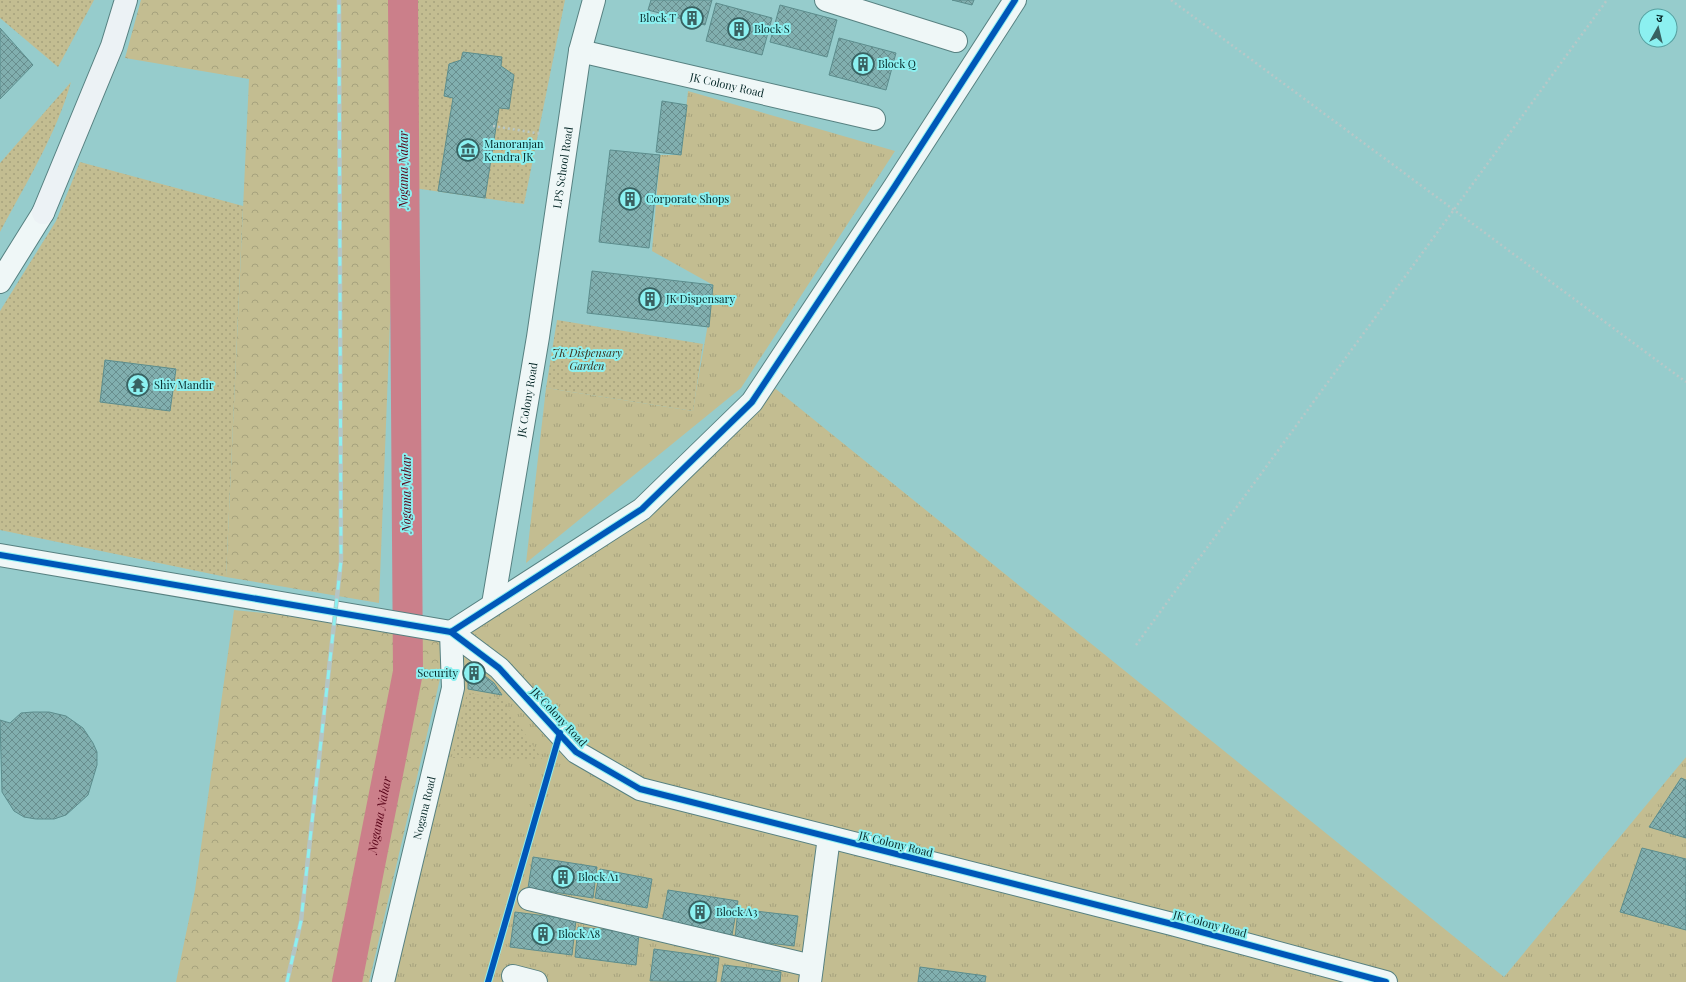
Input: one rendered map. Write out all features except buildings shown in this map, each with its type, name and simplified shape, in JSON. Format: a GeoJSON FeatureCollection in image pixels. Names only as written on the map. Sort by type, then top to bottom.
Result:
{"type":"FeatureCollection","features":[{"type":"Feature","properties":{"kind":"street"},"geometry":{"type":"LineString","coordinates":[[0,282],[43,213],[112,46],[126,0]]}},
{"type":"Feature","properties":{"kind":"street","name":"LPS School Road"},"geometry":{"type":"LineString","coordinates":[[538,337],[580,51],[594,0]]}},
{"type":"Feature","properties":{"kind":"street"},"geometry":{"type":"LineString","coordinates":[[826,0],[956,41]]}},
{"type":"Feature","properties":{"kind":"street"},"geometry":{"type":"LineString","coordinates":[[0,555],[451,632],[642,509],[752,402],[896,186],[1015,0]]}},
{"type":"Feature","properties":{"kind":"street","name":"JK Colony Road"},"geometry":{"type":"LineString","coordinates":[[580,51],[874,119]]}},
{"type":"Feature","properties":{"kind":"street","name":"JK Colony Road"},"geometry":{"type":"LineString","coordinates":[[493,604],[538,337]]}},
{"type":"Feature","properties":{"kind":"street","name":"JK Colony Road"},"geometry":{"type":"LineString","coordinates":[[451,632],[499,668],[576,752],[640,789],[1172,924],[1323,974],[1386,982]]}},
{"type":"Feature","properties":{"kind":"street","name":"Nogana Road"},"geometry":{"type":"LineString","coordinates":[[383,982],[453,688],[451,632]]}},
{"type":"Feature","properties":{"kind":"street"},"geometry":{"type":"LineString","coordinates":[[529,899],[811,974],[829,837]]}},
{"type":"Feature","properties":{"kind":"street"},"geometry":{"type":"LineString","coordinates":[[513,976],[536,982]]}},
{"type":"Feature","properties":{"kind":"path"},"geometry":{"type":"LineString","coordinates":[[1171,0],[1686,382]]}},
{"type":"Feature","properties":{"kind":"path"},"geometry":{"type":"LineString","coordinates":[[1136,644],[1607,0]]}},
{"type":"Feature","properties":{"kind":"path"},"geometry":{"type":"LineString","coordinates":[[493,126],[567,139]]}},
{"type":"Feature","properties":{"kind":"green space"},"geometry":{"type":"Polygon","coordinates":[[[0,0],[94,0],[58,67],[0,18],[0,0]]]}},
{"type":"Feature","properties":{"kind":"green space"},"geometry":{"type":"Polygon","coordinates":[[[141,0],[397,0],[395,195],[379,603],[226,577],[249,79],[125,58],[141,0]]]}},
{"type":"Feature","properties":{"kind":"green space"},"geometry":{"type":"Polygon","coordinates":[[[409,0],[565,0],[524,204],[407,187],[409,0]]]}},
{"type":"Feature","properties":{"kind":"green space"},"geometry":{"type":"Polygon","coordinates":[[[71,82],[65,102],[49,140],[0,232],[0,163],[71,82]]]}},
{"type":"Feature","properties":{"kind":"green space"},"geometry":{"type":"Polygon","coordinates":[[[688,91],[895,151],[741,388],[526,563],[546,388],[693,411],[713,285],[652,251],[660,155],[681,155],[688,91]]]}},
{"type":"Feature","properties":{"kind":"green space"},"geometry":{"type":"Polygon","coordinates":[[[80,162],[243,206],[226,577],[0,530],[0,311],[56,221],[80,162]]]}},
{"type":"Feature","properties":{"kind":"green space","name":"JK Dispensary Garden"},"geometry":{"type":"Polygon","coordinates":[[[557,320],[703,344],[693,411],[546,388],[557,320]]]}},
{"type":"Feature","properties":{"kind":"green space"},"geometry":{"type":"Polygon","coordinates":[[[766,381],[1504,977],[1686,757],[1686,982],[384,982],[453,688],[451,632],[642,509],[766,381]]]}},
{"type":"Feature","properties":{"kind":"green space"},"geometry":{"type":"Polygon","coordinates":[[[234,610],[451,632],[369,982],[176,982],[195,890],[234,610]]]}},
{"type":"Feature","properties":{"kind":"green space"},"geometry":{"type":"Polygon","coordinates":[[[467,693],[501,698],[542,759],[452,758],[467,693]]]}},
{"type":"Feature","properties":{"kind":"waterway","name":"Nogama Nahar"},"geometry":{"type":"LineString","coordinates":[[347,982],[408,672],[403,0]]}},
{"type":"Feature","properties":{"kind":"railway"},"geometry":{"type":"LineString","coordinates":[[287,982],[301,921],[341,561],[339,0]]}},
{"type":"Feature","properties":{"kind":"cycle path"},"geometry":{"type":"LineString","coordinates":[[0,555],[451,632],[642,509],[752,402],[895,186],[1015,0]]}},
{"type":"Feature","properties":{"kind":"cycle path"},"geometry":{"type":"LineString","coordinates":[[451,632],[499,668],[576,752],[640,789],[1172,924],[1386,982]]}},
{"type":"Feature","properties":{"kind":"cycle path"},"geometry":{"type":"LineString","coordinates":[[488,982],[560,733]]}},
{"type":"Feature","properties":{"kind":"place","name":"Block T"},"geometry":{"type":"Point","coordinates":[692,18]}},
{"type":"Feature","properties":{"kind":"place","name":"Block S"},"geometry":{"type":"Point","coordinates":[739,29]}},
{"type":"Feature","properties":{"kind":"place","name":"Block Q"},"geometry":{"type":"Point","coordinates":[863,64]}},
{"type":"Feature","properties":{"kind":"place","name":"Manoranjan Kendra JK"},"geometry":{"type":"Point","coordinates":[468,150]}},
{"type":"Feature","properties":{"kind":"place","name":"Corporate Shops"},"geometry":{"type":"Point","coordinates":[630,199]}},
{"type":"Feature","properties":{"kind":"place","name":"JK Dispensary"},"geometry":{"type":"Point","coordinates":[650,299]}},
{"type":"Feature","properties":{"kind":"place","name":"Shiv Mandir"},"geometry":{"type":"Point","coordinates":[138,385]}},
{"type":"Feature","properties":{"kind":"place","name":"Security"},"geometry":{"type":"Point","coordinates":[474,673]}},
{"type":"Feature","properties":{"kind":"place","name":"Block A1"},"geometry":{"type":"Point","coordinates":[563,877]}},
{"type":"Feature","properties":{"kind":"place","name":"Block A3"},"geometry":{"type":"Point","coordinates":[700,912]}},
{"type":"Feature","properties":{"kind":"place","name":"Block A8"},"geometry":{"type":"Point","coordinates":[543,934]}}]}
